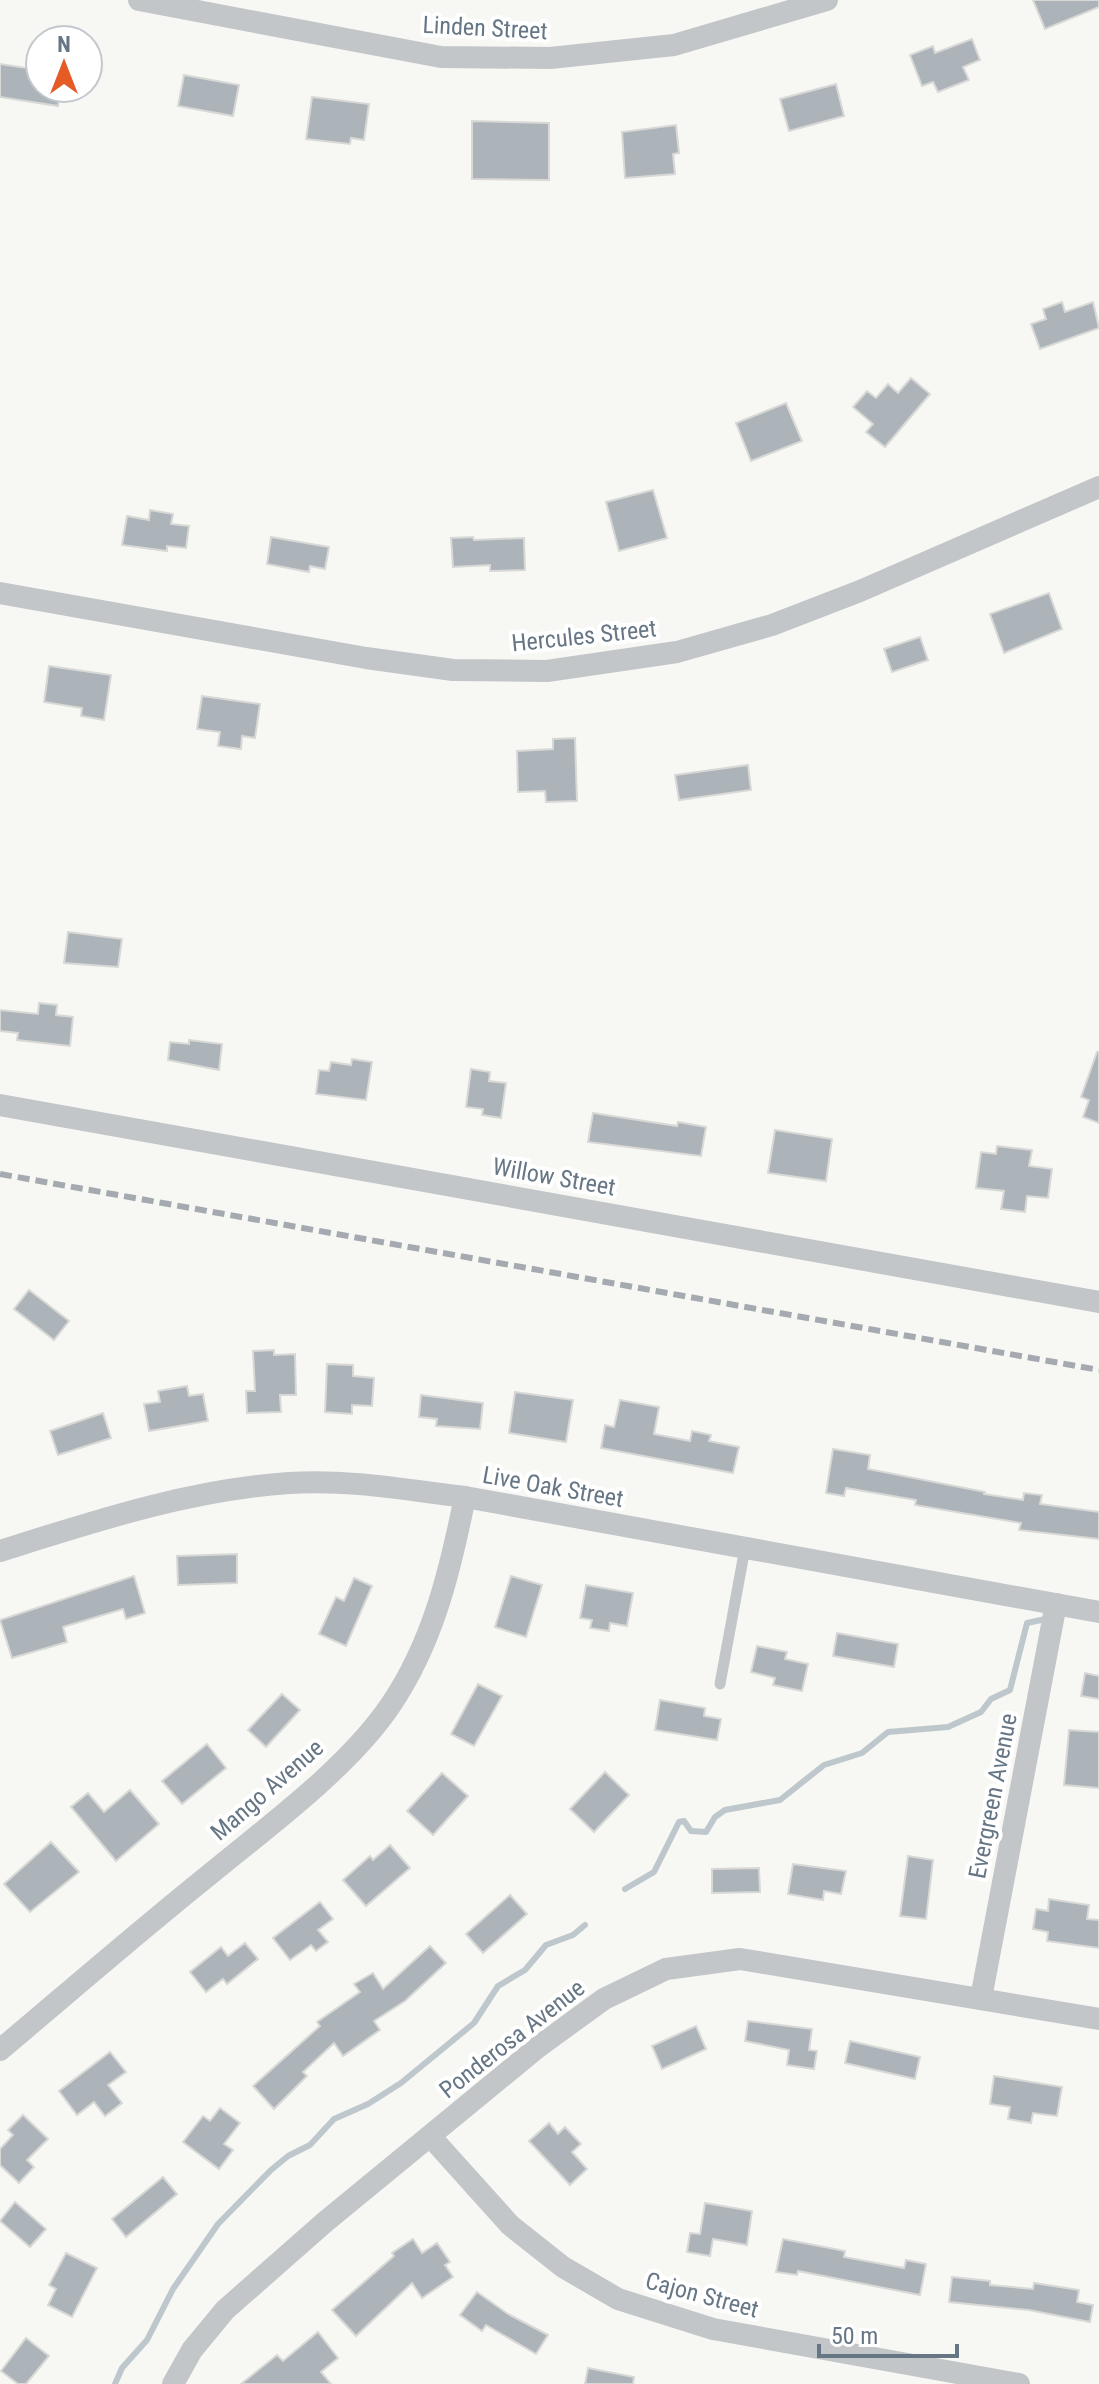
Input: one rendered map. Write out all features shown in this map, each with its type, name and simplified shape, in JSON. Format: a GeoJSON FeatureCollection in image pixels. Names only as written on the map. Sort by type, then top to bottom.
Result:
{"type":"FeatureCollection","features":[{"type":"Feature","properties":{"kind":"street","name":"Linden Street"},"geometry":{"type":"LineString","coordinates":[[139,0],[441,57],[550,58],[674,45],[796,12],[827,0]]}},
{"type":"Feature","properties":{"kind":"street","name":"Hercules Street"},"geometry":{"type":"LineString","coordinates":[[0,593],[366,658],[453,670],[547,671],[677,652],[772,625],[860,591],[1099,487]]}},
{"type":"Feature","properties":{"kind":"street","name":"Willow Street"},"geometry":{"type":"LineString","coordinates":[[0,1105],[1099,1302]]}},
{"type":"Feature","properties":{"kind":"street","name":"Live Oak Street"},"geometry":{"type":"LineString","coordinates":[[0,1551],[130,1510],[220,1490],[292,1483],[367,1485],[465,1497],[1099,1612]]}},
{"type":"Feature","properties":{"kind":"street","name":"Mango Avenue"},"geometry":{"type":"LineString","coordinates":[[0,2050],[287,1811],[340,1761],[389,1707],[430,1633],[449,1575],[465,1497]]}},
{"type":"Feature","properties":{"kind":"street","name":"Evergreen Avenue"},"geometry":{"type":"LineString","coordinates":[[981,1998],[1056,1604]]}},
{"type":"Feature","properties":{"kind":"street","name":"Ponderosa Avenue"},"geometry":{"type":"LineString","coordinates":[[173,2384],[192,2350],[225,2310],[325,2222],[538,2047],[604,1999],[666,1969],[740,1959],[1099,2019]]}},
{"type":"Feature","properties":{"kind":"street","name":"Cajon Street"},"geometry":{"type":"LineString","coordinates":[[430,2136],[510,2225],[563,2267],[618,2299],[713,2329],[1019,2384]]}},
{"type":"Feature","properties":{"kind":"lane"},"geometry":{"type":"LineString","coordinates":[[720,1684],[745,1548]]}},
{"type":"Feature","properties":{"kind":"building"},"geometry":{"type":"Polygon","coordinates":[[[1033,0],[1099,0],[1099,7],[1045,29],[1033,0]]]}},
{"type":"Feature","properties":{"kind":"building"},"geometry":{"type":"Polygon","coordinates":[[[972,39],[980,60],[963,67],[969,80],[938,92],[933,82],[922,86],[910,55],[933,46],[935,53],[972,39]]]}},
{"type":"Feature","properties":{"kind":"building"},"geometry":{"type":"Polygon","coordinates":[[[0,64],[24,68],[24,101],[0,97],[0,64]]]}},
{"type":"Feature","properties":{"kind":"building"},"geometry":{"type":"Polygon","coordinates":[[[184,75],[239,85],[233,116],[178,106],[184,75]]]}},
{"type":"Feature","properties":{"kind":"building"},"geometry":{"type":"Polygon","coordinates":[[[836,84],[844,116],[789,131],[780,99],[836,84]]]}},
{"type":"Feature","properties":{"kind":"building"},"geometry":{"type":"Polygon","coordinates":[[[312,97],[369,104],[364,140],[351,138],[350,144],[306,139],[312,97]]]}},
{"type":"Feature","properties":{"kind":"building"},"geometry":{"type":"Polygon","coordinates":[[[472,121],[549,123],[549,180],[472,179],[472,121]]]}},
{"type":"Feature","properties":{"kind":"building"},"geometry":{"type":"Polygon","coordinates":[[[676,125],[679,153],[673,154],[675,174],[625,178],[622,132],[676,125]]]}},
{"type":"Feature","properties":{"kind":"building"},"geometry":{"type":"Polygon","coordinates":[[[1062,302],[1065,312],[1093,302],[1099,328],[1040,349],[1031,324],[1046,319],[1043,309],[1062,302]]]}},
{"type":"Feature","properties":{"kind":"building"},"geometry":{"type":"Polygon","coordinates":[[[911,378],[930,394],[885,447],[866,432],[873,424],[853,407],[867,391],[876,398],[888,384],[898,393],[911,378]]]}},
{"type":"Feature","properties":{"kind":"building"},"geometry":{"type":"Polygon","coordinates":[[[786,403],[802,441],[751,461],[736,423],[786,403]]]}},
{"type":"Feature","properties":{"kind":"building"},"geometry":{"type":"Polygon","coordinates":[[[653,490],[667,538],[619,551],[606,502],[653,490]]]}},
{"type":"Feature","properties":{"kind":"building"},"geometry":{"type":"Polygon","coordinates":[[[150,510],[173,514],[171,524],[189,526],[186,548],[167,546],[167,551],[122,545],[127,516],[149,520],[150,510]]]}},
{"type":"Feature","properties":{"kind":"building"},"geometry":{"type":"Polygon","coordinates":[[[271,537],[329,547],[325,569],[310,566],[309,572],[267,564],[271,537]]]}},
{"type":"Feature","properties":{"kind":"building"},"geometry":{"type":"Polygon","coordinates":[[[473,537],[474,540],[524,538],[525,570],[490,571],[490,565],[453,567],[451,538],[473,537]]]}},
{"type":"Feature","properties":{"kind":"building"},"geometry":{"type":"Polygon","coordinates":[[[1049,593],[1062,629],[1004,653],[990,614],[1049,593]]]}},
{"type":"Feature","properties":{"kind":"building"},"geometry":{"type":"Polygon","coordinates":[[[920,637],[928,660],[892,672],[884,649],[920,637]]]}},
{"type":"Feature","properties":{"kind":"building"},"geometry":{"type":"Polygon","coordinates":[[[49,666],[111,675],[104,720],[81,716],[82,708],[44,702],[49,666]]]}},
{"type":"Feature","properties":{"kind":"building"},"geometry":{"type":"Polygon","coordinates":[[[202,696],[260,704],[255,738],[242,736],[241,749],[218,746],[220,732],[197,729],[202,696]]]}},
{"type":"Feature","properties":{"kind":"building"},"geometry":{"type":"Polygon","coordinates":[[[575,738],[577,801],[546,802],[545,791],[518,792],[517,751],[553,749],[553,739],[575,738]]]}},
{"type":"Feature","properties":{"kind":"building"},"geometry":{"type":"Polygon","coordinates":[[[748,765],[751,790],[679,800],[675,775],[748,765]]]}},
{"type":"Feature","properties":{"kind":"building"},"geometry":{"type":"Polygon","coordinates":[[[68,932],[122,939],[118,967],[64,963],[68,932]]]}},
{"type":"Feature","properties":{"kind":"building"},"geometry":{"type":"Polygon","coordinates":[[[39,1003],[57,1005],[56,1015],[73,1017],[70,1046],[17,1040],[18,1033],[0,1031],[0,1010],[38,1014],[39,1003]]]}},
{"type":"Feature","properties":{"kind":"building"},"geometry":{"type":"Polygon","coordinates":[[[189,1040],[222,1044],[219,1070],[168,1060],[170,1042],[189,1044],[189,1040]]]}},
{"type":"Feature","properties":{"kind":"building"},"geometry":{"type":"Polygon","coordinates":[[[1097,1052],[1099,1123],[1083,1117],[1089,1100],[1081,1097],[1097,1052]]]}},
{"type":"Feature","properties":{"kind":"building"},"geometry":{"type":"Polygon","coordinates":[[[352,1059],[372,1062],[366,1100],[316,1094],[319,1070],[329,1071],[331,1062],[351,1065],[352,1059]]]}},
{"type":"Feature","properties":{"kind":"building"},"geometry":{"type":"Polygon","coordinates":[[[471,1069],[490,1072],[489,1081],[506,1083],[501,1118],[482,1115],[483,1109],[466,1107],[471,1069]]]}},
{"type":"Feature","properties":{"kind":"building"},"geometry":{"type":"Polygon","coordinates":[[[593,1113],[677,1126],[678,1122],[706,1127],[701,1156],[588,1142],[593,1113]]]}},
{"type":"Feature","properties":{"kind":"building"},"geometry":{"type":"Polygon","coordinates":[[[775,1130],[832,1139],[826,1181],[768,1173],[775,1130]]]}},
{"type":"Feature","properties":{"kind":"building"},"geometry":{"type":"Polygon","coordinates":[[[997,1146],[1032,1150],[1029,1166],[1052,1169],[1048,1198],[1027,1196],[1025,1212],[1001,1209],[1004,1191],[976,1188],[981,1152],[996,1154],[997,1146]]]}},
{"type":"Feature","properties":{"kind":"building"},"geometry":{"type":"Polygon","coordinates":[[[29,1290],[69,1321],[54,1340],[14,1309],[29,1290]]]}},
{"type":"Feature","properties":{"kind":"building"},"geometry":{"type":"Polygon","coordinates":[[[274,1350],[274,1355],[295,1354],[296,1395],[280,1395],[281,1412],[247,1413],[246,1391],[255,1391],[253,1351],[274,1350]]]}},
{"type":"Feature","properties":{"kind":"building"},"geometry":{"type":"Polygon","coordinates":[[[327,1364],[353,1365],[353,1376],[374,1378],[372,1406],[352,1405],[352,1414],[325,1412],[327,1364]]]}},
{"type":"Feature","properties":{"kind":"building"},"geometry":{"type":"Polygon","coordinates":[[[187,1386],[189,1396],[203,1394],[208,1421],[149,1431],[144,1404],[160,1402],[158,1391],[187,1386]]]}},
{"type":"Feature","properties":{"kind":"building"},"geometry":{"type":"Polygon","coordinates":[[[515,1392],[573,1400],[566,1442],[509,1433],[515,1392]]]}},
{"type":"Feature","properties":{"kind":"building"},"geometry":{"type":"Polygon","coordinates":[[[421,1395],[483,1403],[480,1429],[436,1426],[437,1419],[419,1417],[421,1395]]]}},
{"type":"Feature","properties":{"kind":"building"},"geometry":{"type":"Polygon","coordinates":[[[620,1400],[659,1407],[654,1434],[690,1441],[692,1431],[711,1435],[709,1441],[739,1447],[733,1473],[601,1448],[605,1425],[614,1427],[620,1400]]]}},
{"type":"Feature","properties":{"kind":"building"},"geometry":{"type":"Polygon","coordinates":[[[103,1413],[111,1438],[58,1455],[50,1431],[103,1413]]]}},
{"type":"Feature","properties":{"kind":"building"},"geometry":{"type":"Polygon","coordinates":[[[833,1449],[870,1455],[868,1469],[1023,1500],[1024,1493],[1042,1495],[1040,1504],[1099,1512],[1099,1539],[1019,1530],[1021,1523],[915,1505],[916,1500],[846,1488],[844,1496],[826,1493],[833,1449]]]}},
{"type":"Feature","properties":{"kind":"building"},"geometry":{"type":"Polygon","coordinates":[[[237,1554],[237,1583],[178,1585],[177,1556],[237,1554]]]}},
{"type":"Feature","properties":{"kind":"building"},"geometry":{"type":"Polygon","coordinates":[[[134,1576],[145,1613],[126,1619],[123,1609],[63,1627],[67,1642],[12,1658],[0,1620],[134,1576]]]}},
{"type":"Feature","properties":{"kind":"building"},"geometry":{"type":"Polygon","coordinates":[[[511,1576],[542,1585],[526,1637],[495,1627],[511,1576]]]}},
{"type":"Feature","properties":{"kind":"building"},"geometry":{"type":"Polygon","coordinates":[[[354,1578],[372,1586],[346,1646],[319,1634],[336,1597],[344,1601],[354,1578]]]}},
{"type":"Feature","properties":{"kind":"building"},"geometry":{"type":"Polygon","coordinates":[[[586,1585],[633,1593],[627,1626],[610,1623],[609,1631],[590,1628],[592,1620],[580,1618],[586,1585]]]}},
{"type":"Feature","properties":{"kind":"building"},"geometry":{"type":"Polygon","coordinates":[[[837,1633],[898,1644],[894,1667],[833,1656],[837,1633]]]}},
{"type":"Feature","properties":{"kind":"building"},"geometry":{"type":"Polygon","coordinates":[[[757,1646],[787,1652],[785,1659],[808,1664],[802,1691],[773,1685],[775,1678],[751,1672],[757,1646]]]}},
{"type":"Feature","properties":{"kind":"building"},"geometry":{"type":"Polygon","coordinates":[[[1085,1673],[1099,1676],[1099,1699],[1081,1696],[1085,1673]]]}},
{"type":"Feature","properties":{"kind":"building"},"geometry":{"type":"Polygon","coordinates":[[[478,1684],[502,1696],[474,1746],[451,1734],[478,1684]]]}},
{"type":"Feature","properties":{"kind":"building"},"geometry":{"type":"Polygon","coordinates":[[[282,1694],[300,1710],[266,1747],[248,1730],[282,1694]]]}},
{"type":"Feature","properties":{"kind":"building"},"geometry":{"type":"Polygon","coordinates":[[[660,1700],[705,1708],[704,1716],[721,1719],[717,1740],[655,1730],[660,1700]]]}},
{"type":"Feature","properties":{"kind":"building"},"geometry":{"type":"Polygon","coordinates":[[[1069,1730],[1099,1732],[1099,1788],[1064,1785],[1069,1730]]]}},
{"type":"Feature","properties":{"kind":"building"},"geometry":{"type":"Polygon","coordinates":[[[207,1744],[226,1768],[182,1804],[162,1781],[207,1744]]]}},
{"type":"Feature","properties":{"kind":"building"},"geometry":{"type":"Polygon","coordinates":[[[605,1772],[629,1795],[594,1832],[570,1809],[605,1772]]]}},
{"type":"Feature","properties":{"kind":"building"},"geometry":{"type":"Polygon","coordinates":[[[442,1773],[468,1796],[433,1835],[407,1811],[442,1773]]]}},
{"type":"Feature","properties":{"kind":"building"},"geometry":{"type":"Polygon","coordinates":[[[130,1790],[159,1824],[116,1861],[71,1807],[88,1793],[104,1812],[130,1790]]]}},
{"type":"Feature","properties":{"kind":"building"},"geometry":{"type":"Polygon","coordinates":[[[51,1842],[79,1872],[30,1912],[4,1884],[51,1842]]]}},
{"type":"Feature","properties":{"kind":"building"},"geometry":{"type":"Polygon","coordinates":[[[390,1845],[410,1868],[366,1906],[343,1880],[370,1856],[373,1860],[390,1845]]]}},
{"type":"Feature","properties":{"kind":"building"},"geometry":{"type":"Polygon","coordinates":[[[908,1856],[933,1860],[926,1919],[900,1916],[908,1856]]]}},
{"type":"Feature","properties":{"kind":"building"},"geometry":{"type":"Polygon","coordinates":[[[793,1864],[846,1871],[841,1894],[824,1891],[823,1900],[788,1894],[793,1864]]]}},
{"type":"Feature","properties":{"kind":"building"},"geometry":{"type":"Polygon","coordinates":[[[759,1868],[760,1892],[712,1893],[712,1869],[759,1868]]]}},
{"type":"Feature","properties":{"kind":"building"},"geometry":{"type":"Polygon","coordinates":[[[510,1895],[527,1914],[483,1953],[466,1934],[510,1895]]]}},
{"type":"Feature","properties":{"kind":"building"},"geometry":{"type":"Polygon","coordinates":[[[1049,1899],[1089,1905],[1087,1919],[1099,1920],[1099,1948],[1047,1941],[1048,1932],[1033,1929],[1036,1909],[1048,1911],[1049,1899]]]}},
{"type":"Feature","properties":{"kind":"building"},"geometry":{"type":"Polygon","coordinates":[[[320,1902],[333,1919],[318,1930],[328,1942],[316,1951],[311,1945],[290,1960],[273,1938],[320,1902]]]}},
{"type":"Feature","properties":{"kind":"building"},"geometry":{"type":"Polygon","coordinates":[[[245,1943],[258,1959],[227,1984],[223,1979],[206,1992],[190,1972],[221,1947],[228,1956],[245,1943]]]}},
{"type":"Feature","properties":{"kind":"building"},"geometry":{"type":"Polygon","coordinates":[[[430,1946],[446,1963],[405,2001],[374,2021],[380,2030],[343,2056],[334,2043],[303,2072],[307,2076],[274,2109],[253,2086],[320,2026],[317,2022],[360,1992],[354,1984],[373,1973],[383,1989],[430,1946]]]}},
{"type":"Feature","properties":{"kind":"building"},"geometry":{"type":"Polygon","coordinates":[[[748,2021],[812,2029],[809,2050],[817,2051],[814,2069],[787,2065],[789,2050],[745,2041],[748,2021]]]}},
{"type":"Feature","properties":{"kind":"building"},"geometry":{"type":"Polygon","coordinates":[[[696,2026],[706,2049],[662,2069],[652,2046],[696,2026]]]}},
{"type":"Feature","properties":{"kind":"building"},"geometry":{"type":"Polygon","coordinates":[[[850,2041],[920,2057],[915,2079],[845,2063],[850,2041]]]}},
{"type":"Feature","properties":{"kind":"building"},"geometry":{"type":"Polygon","coordinates":[[[110,2052],[126,2072],[108,2085],[122,2103],[105,2116],[94,2102],[77,2115],[59,2091],[110,2052]]]}},
{"type":"Feature","properties":{"kind":"building"},"geometry":{"type":"Polygon","coordinates":[[[994,2076],[1062,2087],[1057,2116],[1033,2113],[1031,2123],[1008,2119],[1010,2107],[990,2104],[994,2076]]]}},
{"type":"Feature","properties":{"kind":"building"},"geometry":{"type":"Polygon","coordinates":[[[220,2108],[240,2123],[224,2144],[233,2150],[219,2169],[183,2142],[203,2116],[210,2121],[220,2108]]]}},
{"type":"Feature","properties":{"kind":"building"},"geometry":{"type":"Polygon","coordinates":[[[23,2115],[48,2139],[27,2160],[34,2167],[19,2183],[0,2165],[0,2149],[13,2135],[8,2130],[23,2115]]]}},
{"type":"Feature","properties":{"kind":"building"},"geometry":{"type":"Polygon","coordinates":[[[549,2123],[558,2134],[565,2127],[581,2144],[572,2152],[587,2169],[570,2185],[529,2141],[549,2123]]]}},
{"type":"Feature","properties":{"kind":"building"},"geometry":{"type":"Polygon","coordinates":[[[163,2177],[177,2194],[126,2237],[112,2219],[163,2177]]]}},
{"type":"Feature","properties":{"kind":"building"},"geometry":{"type":"Polygon","coordinates":[[[15,2202],[46,2229],[30,2247],[0,2221],[15,2202]]]}},
{"type":"Feature","properties":{"kind":"building"},"geometry":{"type":"Polygon","coordinates":[[[705,2203],[752,2211],[747,2245],[713,2239],[710,2256],[687,2252],[690,2233],[700,2234],[705,2203]]]}},
{"type":"Feature","properties":{"kind":"building"},"geometry":{"type":"Polygon","coordinates":[[[413,2239],[422,2253],[437,2243],[450,2262],[445,2265],[453,2277],[422,2298],[412,2283],[356,2336],[332,2310],[394,2256],[392,2253],[413,2239]]]}},
{"type":"Feature","properties":{"kind":"building"},"geometry":{"type":"Polygon","coordinates":[[[783,2239],[845,2251],[844,2257],[904,2268],[906,2260],[926,2264],[920,2295],[798,2271],[797,2275],[776,2272],[783,2239]]]}},
{"type":"Feature","properties":{"kind":"building"},"geometry":{"type":"Polygon","coordinates":[[[66,2253],[97,2268],[72,2317],[48,2305],[56,2289],[49,2285],[66,2253]]]}},
{"type":"Feature","properties":{"kind":"building"},"geometry":{"type":"Polygon","coordinates":[[[952,2277],[990,2281],[990,2285],[1033,2289],[1034,2283],[1079,2290],[1077,2302],[1093,2305],[1090,2322],[1029,2310],[949,2302],[952,2277]]]}},
{"type":"Feature","properties":{"kind":"building"},"geometry":{"type":"Polygon","coordinates":[[[477,2292],[508,2314],[548,2335],[536,2354],[486,2325],[482,2331],[460,2315],[477,2292]]]}},
{"type":"Feature","properties":{"kind":"building"},"geometry":{"type":"Polygon","coordinates":[[[318,2332],[338,2358],[321,2372],[331,2384],[241,2384],[277,2355],[283,2361],[318,2332]]]}},
{"type":"Feature","properties":{"kind":"building"},"geometry":{"type":"Polygon","coordinates":[[[26,2338],[49,2356],[26,2384],[18,2384],[1,2371],[26,2338]]]}},
{"type":"Feature","properties":{"kind":"building"},"geometry":{"type":"Polygon","coordinates":[[[588,2368],[634,2377],[633,2384],[585,2384],[588,2368]]]}},
{"type":"Feature","properties":{"kind":"waterway"},"geometry":{"type":"LineString","coordinates":[[625,1889],[654,1872],[679,1822],[684,1821],[691,1831],[706,1832],[715,1817],[725,1810],[780,1800],[824,1765],[862,1753],[888,1732],[948,1727],[981,1712],[991,1699],[1010,1690],[1027,1623],[1050,1618]]}},
{"type":"Feature","properties":{"kind":"waterway"},"geometry":{"type":"LineString","coordinates":[[115,2384],[122,2368],[147,2340],[173,2289],[218,2224],[271,2170],[288,2156],[310,2145],[334,2119],[368,2104],[401,2083],[474,2023],[498,1986],[525,1970],[546,1945],[573,1935],[585,1925]]}},
{"type":"Feature","properties":{"kind":"railway"},"geometry":{"type":"LineString","coordinates":[[0,1174],[1099,1370]]}}]}
